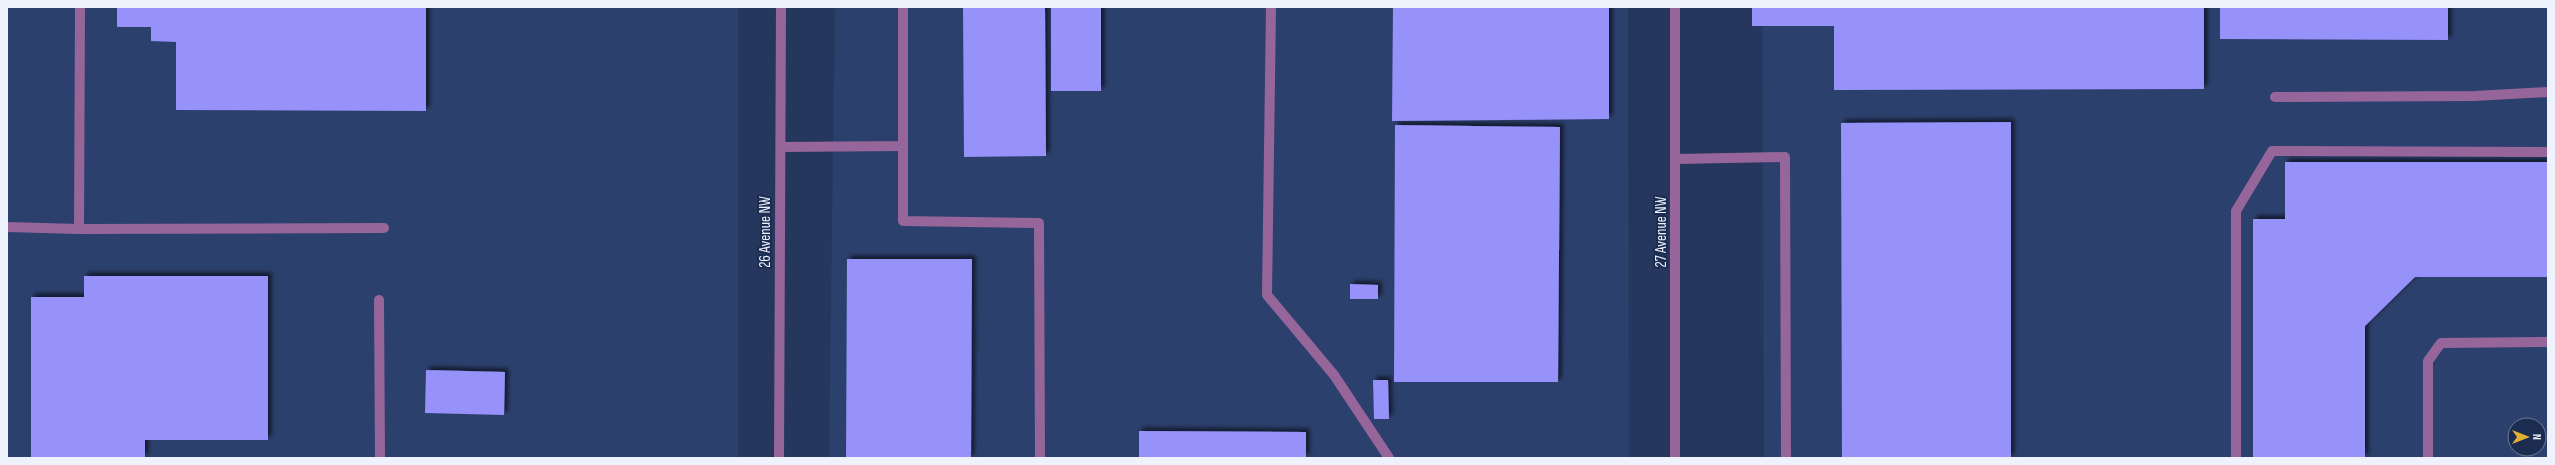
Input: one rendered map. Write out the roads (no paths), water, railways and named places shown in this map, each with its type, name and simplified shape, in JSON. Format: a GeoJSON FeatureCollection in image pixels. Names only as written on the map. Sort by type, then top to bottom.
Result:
{"type":"FeatureCollection","features":[{"type":"Feature","properties":{"kind":"street"},"geometry":{"type":"LineString","coordinates":[[79,229],[80,7]]}},
{"type":"Feature","properties":{"kind":"street","name":"26 Avenue NW"},"geometry":{"type":"LineString","coordinates":[[779,458],[781,7]]}},
{"type":"Feature","properties":{"kind":"street"},"geometry":{"type":"LineString","coordinates":[[903,7],[903,220],[1039,223],[1040,458]]}},
{"type":"Feature","properties":{"kind":"street"},"geometry":{"type":"LineString","coordinates":[[1271,7],[1267,295],[1334,375],[1389,458]]}},
{"type":"Feature","properties":{"kind":"street","name":"27 Avenue NW"},"geometry":{"type":"LineString","coordinates":[[1675,7],[1675,458]]}},
{"type":"Feature","properties":{"kind":"street"},"geometry":{"type":"LineString","coordinates":[[2275,97],[2474,96],[2548,92]]}},
{"type":"Feature","properties":{"kind":"street"},"geometry":{"type":"LineString","coordinates":[[781,147],[903,146]]}},
{"type":"Feature","properties":{"kind":"street"},"geometry":{"type":"LineString","coordinates":[[2236,458],[2236,211],[2272,151],[2548,152]]}},
{"type":"Feature","properties":{"kind":"street"},"geometry":{"type":"LineString","coordinates":[[1676,159],[1785,157],[1786,458]]}},
{"type":"Feature","properties":{"kind":"street"},"geometry":{"type":"LineString","coordinates":[[7,227],[79,229],[384,228]]}},
{"type":"Feature","properties":{"kind":"street"},"geometry":{"type":"LineString","coordinates":[[379,300],[380,458]]}},
{"type":"Feature","properties":{"kind":"street"},"geometry":{"type":"LineString","coordinates":[[2428,458],[2428,361],[2441,343],[2548,342]]}}]}
